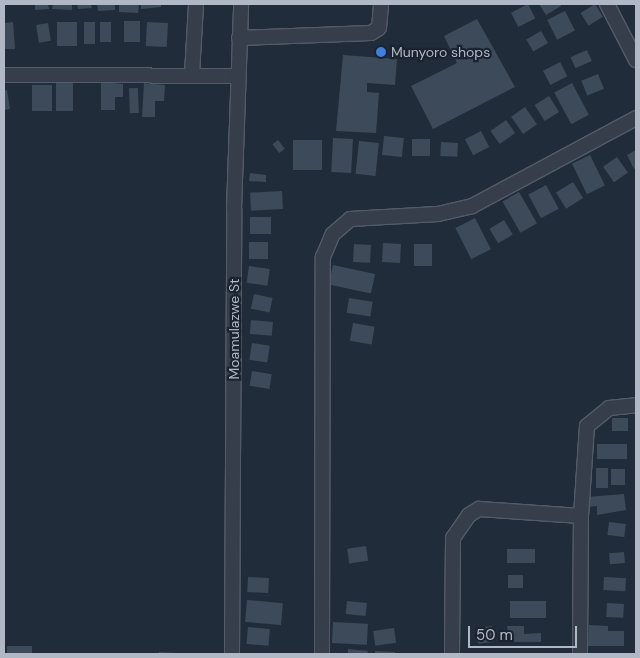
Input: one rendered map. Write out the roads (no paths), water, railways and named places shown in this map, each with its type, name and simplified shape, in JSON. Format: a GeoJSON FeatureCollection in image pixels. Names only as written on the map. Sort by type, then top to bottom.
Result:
{"type":"FeatureCollection","features":[{"type":"Feature","properties":{"kind":"street"},"geometry":{"type":"LineString","coordinates":[[192,74],[196,4]]}},
{"type":"Feature","properties":{"kind":"street","name":"Moamulazwe St"},"geometry":{"type":"LineString","coordinates":[[232,654],[238,76],[241,4]]}},
{"type":"Feature","properties":{"kind":"street"},"geometry":{"type":"LineString","coordinates":[[239,38],[371,33],[379,28],[381,4]]}},
{"type":"Feature","properties":{"kind":"street"},"geometry":{"type":"LineString","coordinates":[[607,4],[636,60]]}},
{"type":"Feature","properties":{"kind":"street"},"geometry":{"type":"LineString","coordinates":[[4,75],[192,74],[238,76]]}},
{"type":"Feature","properties":{"kind":"street"},"geometry":{"type":"LineString","coordinates":[[322,654],[323,257],[333,234],[350,219],[438,214],[472,206],[636,118]]}},
{"type":"Feature","properties":{"kind":"street"},"geometry":{"type":"LineString","coordinates":[[580,654],[581,516],[587,426],[609,408],[636,405]]}},
{"type":"Feature","properties":{"kind":"street"},"geometry":{"type":"LineString","coordinates":[[452,654],[454,538],[469,515],[479,510],[581,516]]}},
{"type":"Feature","properties":{"kind":"place","name":"Munyoro shops"},"geometry":{"type":"Point","coordinates":[381,52]}}]}
